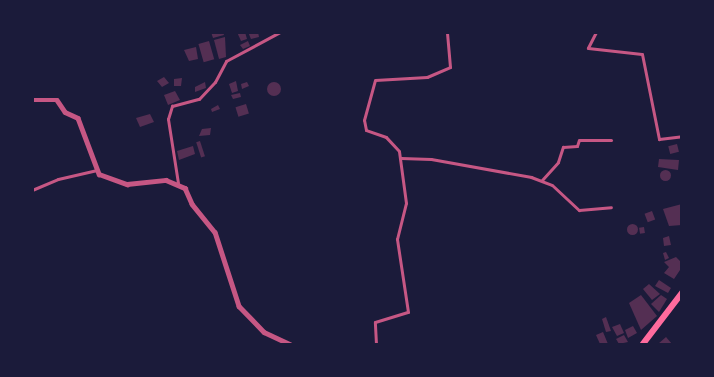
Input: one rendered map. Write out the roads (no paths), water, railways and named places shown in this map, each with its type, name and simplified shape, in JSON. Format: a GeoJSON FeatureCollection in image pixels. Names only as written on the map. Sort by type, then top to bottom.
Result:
{"type":"FeatureCollection","features":[{"type":"Feature","properties":{"kind":"highway"},"geometry":{"type":"LineString","coordinates":[[642,344],[682,293]]}},
{"type":"Feature","properties":{"kind":"street"},"geometry":{"type":"LineString","coordinates":[[280,32],[226,61],[215,82],[199,99],[172,106],[168,119],[178,183],[215,232],[239,306],[264,332],[290,344]]}},
{"type":"Feature","properties":{"kind":"street"},"geometry":{"type":"LineString","coordinates":[[376,344],[375,322],[408,312],[409,304],[397,239],[406,213],[401,158],[395,143],[366,130],[364,120],[375,80],[390,81],[441,73],[450,67],[448,32]]}},
{"type":"Feature","properties":{"kind":"street"},"geometry":{"type":"LineString","coordinates":[[596,32],[588,48],[642,54],[659,139],[682,136]]}},
{"type":"Feature","properties":{"kind":"street"},"geometry":{"type":"LineString","coordinates":[[32,100],[57,100],[65,112],[78,118],[99,174],[127,184],[166,180],[178,183]]}},
{"type":"Feature","properties":{"kind":"street"},"geometry":{"type":"LineString","coordinates":[[542,180],[558,162],[564,147],[577,146],[580,140],[611,140]]}},
{"type":"Feature","properties":{"kind":"street"},"geometry":{"type":"LineString","coordinates":[[401,158],[430,159],[542,180],[570,199],[578,210],[611,207]]}},
{"type":"Feature","properties":{"kind":"street"},"geometry":{"type":"LineString","coordinates":[[32,190],[58,179],[97,170]]}}]}
